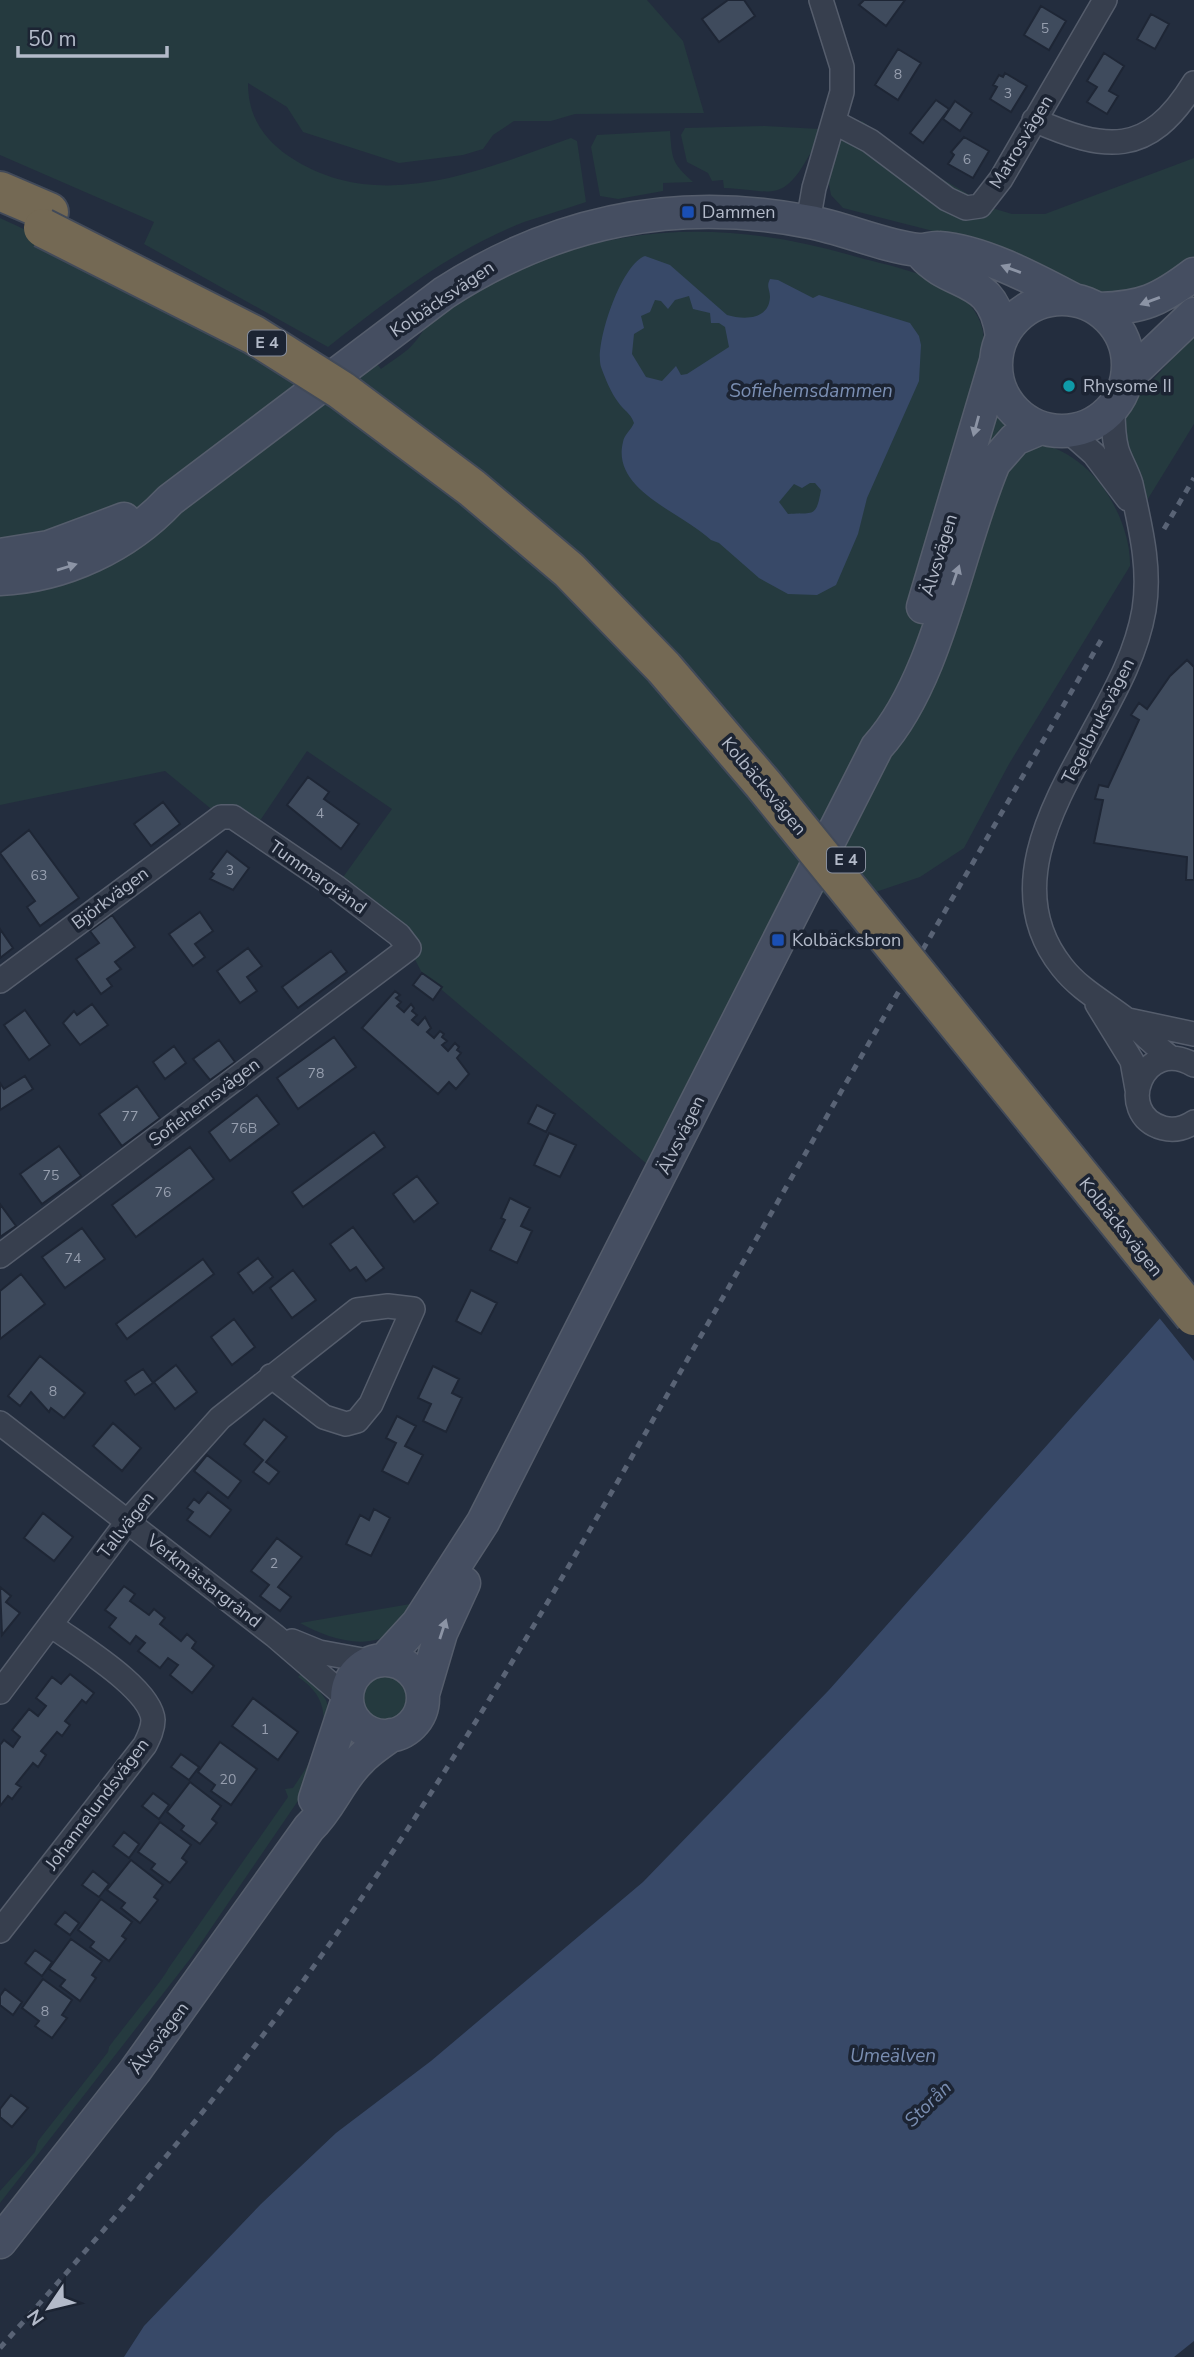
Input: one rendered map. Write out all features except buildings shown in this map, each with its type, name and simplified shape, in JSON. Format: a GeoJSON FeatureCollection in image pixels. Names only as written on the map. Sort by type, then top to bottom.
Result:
{"type":"FeatureCollection","features":[{"type":"Feature","properties":{"kind":"highway","name":"Kolbäcksvägen"},"geometry":{"type":"LineString","coordinates":[[0,191],[30,217],[254,335],[341,390],[472,488],[569,570],[664,668],[764,784],[1194,1316]]}},
{"type":"Feature","properties":{"kind":"highway","name":"Kolbäcksvägen"},"geometry":{"type":"LineString","coordinates":[[30,217],[207,287],[296,337],[466,461],[587,565],[646,622],[749,740],[1194,1289]]}},
{"type":"Feature","properties":{"kind":"main road","name":"Kolbäcksvägen"},"geometry":{"type":"LineString","coordinates":[[0,579],[52,571],[92,558],[154,517],[170,500],[444,293],[480,269],[552,237],[636,216],[715,212],[808,222],[919,250],[938,248],[978,258],[1019,272],[1085,304]]}},
{"type":"Feature","properties":{"kind":"main road","name":"Kolbäcksvägen"},"geometry":{"type":"LineString","coordinates":[[919,250],[931,264],[967,280],[987,296],[1000,321],[999,349]]}},
{"type":"Feature","properties":{"kind":"main road"},"geometry":{"type":"LineString","coordinates":[[1194,274],[1153,301],[1130,308],[1050,299],[1032,305],[1014,320],[999,349],[999,386],[1007,402],[1022,417],[1054,429],[1085,427],[1113,408],[1127,378],[1194,314]]}},
{"type":"Feature","properties":{"kind":"main road"},"geometry":{"type":"LineString","coordinates":[[1085,304],[1116,327],[1128,353],[1127,378]]}},
{"type":"Feature","properties":{"kind":"main road","name":"Älvsvägen"},"geometry":{"type":"LineString","coordinates":[[877,747],[881,715],[928,592],[999,349]]}},
{"type":"Feature","properties":{"kind":"main road","name":"Älvsvägen"},"geometry":{"type":"LineString","coordinates":[[379,1660],[418,1623],[483,1522],[877,747],[896,726],[916,682],[994,463],[1015,439],[1054,429]]}},
{"type":"Feature","properties":{"kind":"main road","name":"Kolbäcksvägen"},"geometry":{"type":"LineString","coordinates":[[0,555],[29,552],[65,542],[170,500]]}},
{"type":"Feature","properties":{"kind":"main road","name":"Älvsvägen"},"geometry":{"type":"LineString","coordinates":[[423,1694],[447,1616],[474,1563],[483,1522]]}},
{"type":"Feature","properties":{"kind":"main road"},"geometry":{"type":"LineString","coordinates":[[379,1660],[407,1666],[415,1674],[423,1694],[422,1708],[415,1721],[405,1730],[391,1735],[368,1731],[351,1713],[347,1700],[349,1685],[359,1671],[379,1660]]}},
{"type":"Feature","properties":{"kind":"main road","name":"Älvsvägen"},"geometry":{"type":"LineString","coordinates":[[309,1828],[316,1793],[328,1767],[347,1700]]}},
{"type":"Feature","properties":{"kind":"main road","name":"Älvsvägen"},"geometry":{"type":"LineString","coordinates":[[0,2242],[135,2071],[309,1828],[326,1812],[360,1759],[391,1735]]}},
{"type":"Feature","properties":{"kind":"street"},"geometry":{"type":"LineString","coordinates":[[808,222],[814,188],[842,92],[842,67],[821,0]]}},
{"type":"Feature","properties":{"kind":"street","name":"Matrosvägen"},"geometry":{"type":"LineString","coordinates":[[834,121],[870,141],[927,186],[966,208],[980,206],[1001,179],[1105,0]]}},
{"type":"Feature","properties":{"kind":"street"},"geometry":{"type":"LineString","coordinates":[[1034,120],[1088,141],[1119,142],[1134,138],[1162,123],[1177,109],[1194,83]]}},
{"type":"Feature","properties":{"kind":"street","name":"Tegelbruksvägen"},"geometry":{"type":"LineString","coordinates":[[1094,999],[1062,967],[1038,916],[1035,861],[1052,811],[1131,660],[1147,592],[1142,532],[1114,435],[1113,408]]}},
{"type":"Feature","properties":{"kind":"street","name":"Tegelbruksvägen"},"geometry":{"type":"LineString","coordinates":[[1054,429],[1094,454],[1134,506]]}},
{"type":"Feature","properties":{"kind":"street","name":"Tummargränd"},"geometry":{"type":"LineString","coordinates":[[220,817],[233,817],[336,887],[398,935],[409,948]]}},
{"type":"Feature","properties":{"kind":"street","name":"Björkvägen"},"geometry":{"type":"LineString","coordinates":[[0,981],[220,817]]}},
{"type":"Feature","properties":{"kind":"street","name":"Sofiehemsvägen"},"geometry":{"type":"LineString","coordinates":[[0,1256],[409,948]]}},
{"type":"Feature","properties":{"kind":"street"},"geometry":{"type":"LineString","coordinates":[[1094,999],[1128,1020],[1147,1040],[1186,1060]]}},
{"type":"Feature","properties":{"kind":"street"},"geometry":{"type":"LineString","coordinates":[[1094,999],[1132,1061],[1140,1109],[1152,1123],[1176,1129],[1194,1122]]}},
{"type":"Feature","properties":{"kind":"street"},"geometry":{"type":"LineString","coordinates":[[1128,1020],[1194,1034]]}},
{"type":"Feature","properties":{"kind":"street"},"geometry":{"type":"LineString","coordinates":[[1137,1089],[1149,1067],[1186,1060]]}},
{"type":"Feature","properties":{"kind":"street","name":"Tallvägen"},"geometry":{"type":"LineString","coordinates":[[0,1692],[128,1521],[220,1418],[271,1376],[357,1310],[379,1306],[413,1309],[371,1404],[356,1420],[346,1424],[324,1417],[271,1376]]}},
{"type":"Feature","properties":{"kind":"street","name":"Verkmästargränd"},"geometry":{"type":"LineString","coordinates":[[0,1423],[275,1636],[347,1700]]}},
{"type":"Feature","properties":{"kind":"street","name":"Johannelundsvägen"},"geometry":{"type":"LineString","coordinates":[[0,1931],[145,1745],[152,1730],[151,1712],[135,1688],[51,1625]]}},
{"type":"Feature","properties":{"kind":"street","name":"Verkmästargränd"},"geometry":{"type":"LineString","coordinates":[[275,1636],[319,1652],[379,1660]]}},
{"type":"Feature","properties":{"kind":"green space"},"geometry":{"type":"Polygon","coordinates":[[[0,0],[647,0],[683,41],[704,113],[575,114],[551,121],[514,121],[493,135],[483,149],[463,155],[399,163],[303,132],[287,107],[248,83],[254,116],[265,134],[280,150],[324,174],[359,183],[395,185],[430,182],[502,163],[571,138],[577,141],[586,202],[524,222],[471,247],[421,277],[328,347],[144,244],[154,222],[0,155],[0,0]]]}},
{"type":"Feature","properties":{"kind":"green space"},"geometry":{"type":"Polygon","coordinates":[[[862,121],[937,176],[992,208],[1012,214],[1045,214],[1194,158],[1194,257],[1152,285],[1109,295],[1094,292],[1032,264],[929,230],[843,208],[831,195],[827,173],[840,133],[862,121]]]}},
{"type":"Feature","properties":{"kind":"green space"},"geometry":{"type":"Polygon","coordinates":[[[765,126],[819,129],[815,145],[798,173],[781,189],[763,191],[724,188],[723,180],[712,181],[708,173],[687,162],[681,135],[685,128],[765,126]]]}},
{"type":"Feature","properties":{"kind":"green space"},"geometry":{"type":"Polygon","coordinates":[[[670,131],[674,160],[693,182],[663,183],[663,191],[618,199],[600,196],[591,147],[597,135],[670,131]]]}},
{"type":"Feature","properties":{"kind":"green space"},"geometry":{"type":"Polygon","coordinates":[[[0,218],[39,236],[331,399],[377,364],[381,369],[403,354],[430,323],[479,291],[528,266],[579,248],[631,237],[685,232],[739,234],[794,241],[909,271],[951,289],[972,307],[983,331],[982,360],[985,367],[1038,436],[1077,461],[1098,481],[1122,522],[1130,566],[1009,764],[964,848],[920,877],[855,899],[803,890],[661,1176],[422,973],[409,948],[336,887],[392,809],[307,751],[253,831],[221,817],[165,771],[0,805],[0,218]]]}},
{"type":"Feature","properties":{"kind":"green space"},"geometry":{"type":"Polygon","coordinates":[[[1194,335],[1194,424],[1146,502],[1139,495],[1123,428],[1129,406],[1194,335]]]}},
{"type":"Feature","properties":{"kind":"green space"},"geometry":{"type":"Polygon","coordinates":[[[422,1602],[395,1631],[372,1641],[335,1638],[300,1623],[422,1602]]]}},
{"type":"Feature","properties":{"kind":"green space"},"geometry":{"type":"Polygon","coordinates":[[[396,1661],[415,1674],[421,1707],[416,1721],[405,1730],[389,1734],[373,1732],[359,1724],[350,1712],[349,1694],[359,1671],[396,1661]]]}},
{"type":"Feature","properties":{"kind":"green space"},"geometry":{"type":"Polygon","coordinates":[[[302,1673],[313,1682],[326,1700],[331,1717],[302,1795],[190,1959],[0,2203],[0,2191],[35,2152],[38,2141],[159,1982],[288,1797],[285,1789],[293,1788],[310,1761],[322,1731],[324,1717],[321,1703],[313,1689],[298,1677],[302,1673]]]}},
{"type":"Feature","properties":{"kind":"water","name":"Sofiehemsdammen"},"geometry":{"type":"Polygon","coordinates":[[[645,256],[670,265],[727,315],[748,318],[765,310],[769,305],[770,279],[778,280],[813,298],[819,295],[910,323],[919,336],[919,381],[867,498],[858,534],[836,585],[817,595],[788,594],[759,578],[719,543],[651,498],[627,474],[622,459],[623,442],[634,423],[611,390],[601,367],[600,356],[611,306],[636,262],[645,256]],[[689,296],[675,300],[668,309],[661,301],[655,300],[650,312],[641,316],[644,328],[634,334],[632,354],[646,377],[662,381],[676,366],[681,375],[687,374],[729,347],[725,327],[719,323],[711,323],[710,313],[693,309],[689,296]],[[815,483],[802,488],[794,484],[779,502],[788,514],[815,510],[821,490],[815,483]]]}},
{"type":"Feature","properties":{"kind":"water","name":"Umeälven"},"geometry":{"type":"Polygon","coordinates":[[[1194,1280],[1194,2341],[1174,2357],[124,2357],[144,2326],[261,2204],[336,2133],[431,2061],[643,1882],[829,1690],[1194,1280]]]}},
{"type":"Feature","properties":{"kind":"pier"},"geometry":{"type":"Polygon","coordinates":[[[1194,1278],[1194,1361],[1157,1315],[1194,1278]]]}},
{"type":"Feature","properties":{"kind":"railway"},"geometry":{"type":"LineString","coordinates":[[1164,529],[1194,478]]}},
{"type":"Feature","properties":{"kind":"railway"},"geometry":{"type":"LineString","coordinates":[[0,2348],[125,2206],[244,2060],[319,1959],[424,1804],[570,1564],[1104,635]]}},
{"type":"Feature","properties":{"kind":"place","name":"Dammen"},"geometry":{"type":"Point","coordinates":[688,212]}},
{"type":"Feature","properties":{"kind":"place","name":"Rhysome II"},"geometry":{"type":"Point","coordinates":[1069,386]}},
{"type":"Feature","properties":{"kind":"place","name":"Kolbäcksbron"},"geometry":{"type":"Point","coordinates":[778,940]}},
{"type":"Feature","properties":{"kind":"water label","name":"Storån"},"geometry":{"type":"Point","coordinates":[928,2104]}}]}
